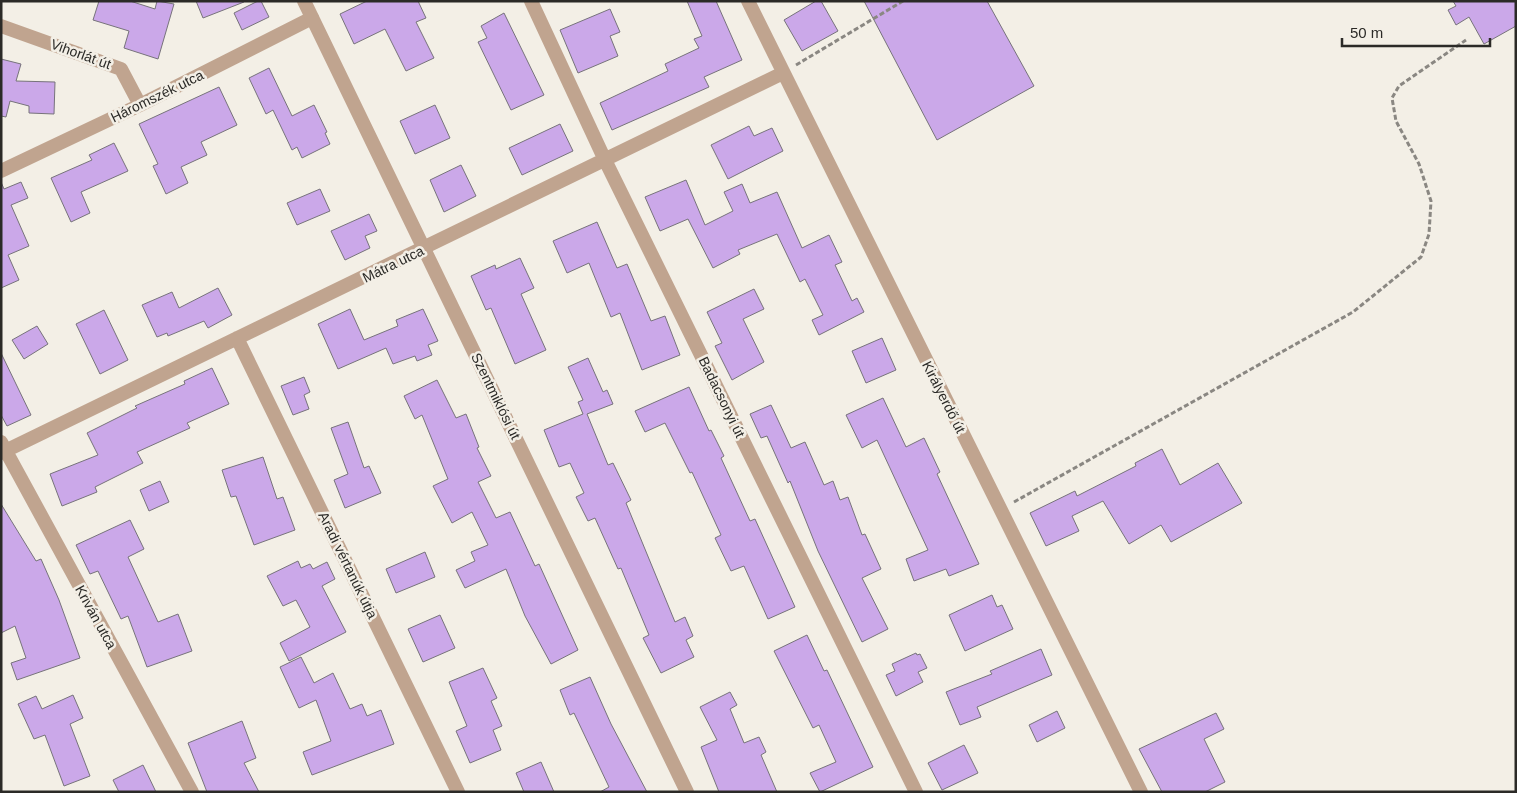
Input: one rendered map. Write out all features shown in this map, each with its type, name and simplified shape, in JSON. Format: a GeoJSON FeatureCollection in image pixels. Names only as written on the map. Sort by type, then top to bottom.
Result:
{"type":"FeatureCollection","features":[{"type":"Feature","properties":{"kind":"street","name":"Szentmiklósi út"},"geometry":{"type":"LineString","coordinates":[[304,1],[688,792]]}},
{"type":"Feature","properties":{"kind":"street","name":"Badacsonyi út"},"geometry":{"type":"LineString","coordinates":[[531,1],[604,158],[916,792]]}},
{"type":"Feature","properties":{"kind":"street","name":"Királyerdő út"},"geometry":{"type":"LineString","coordinates":[[748,1],[1141,792]]}},
{"type":"Feature","properties":{"kind":"street","name":"Háromszék utca"},"geometry":{"type":"LineString","coordinates":[[1,171],[140,105],[312,18]]}},
{"type":"Feature","properties":{"kind":"street","name":"Vihorlát út"},"geometry":{"type":"LineString","coordinates":[[1,26],[122,69],[140,105]]}},
{"type":"Feature","properties":{"kind":"street","name":"Mátra utca"},"geometry":{"type":"LineString","coordinates":[[3,448],[237,338],[424,248],[604,158],[783,73]]}},
{"type":"Feature","properties":{"kind":"street","name":"Aradi vértanúk útja"},"geometry":{"type":"LineString","coordinates":[[237,338],[458,792]]}},
{"type":"Feature","properties":{"kind":"street","name":"Kriván utca"},"geometry":{"type":"LineString","coordinates":[[3,448],[192,792]]}},
{"type":"Feature","properties":{"kind":"path"},"geometry":{"type":"LineString","coordinates":[[783,73],[903,1]]}},
{"type":"Feature","properties":{"kind":"path"},"geometry":{"type":"LineString","coordinates":[[1001,510],[1353,312],[1421,257],[1430,234],[1431,201],[1419,164],[1396,121],[1392,98],[1399,86],[1466,40]]}},
{"type":"Feature","properties":{"kind":"building"},"geometry":{"type":"Polygon","coordinates":[[[99,1],[130,1],[155,9],[157,1],[174,4],[158,59],[124,48],[129,31],[93,20],[99,1]]]}},
{"type":"Feature","properties":{"kind":"building"},"geometry":{"type":"Polygon","coordinates":[[[196,1],[244,1],[244,2],[203,18],[196,1]]]}},
{"type":"Feature","properties":{"kind":"building"},"geometry":{"type":"Polygon","coordinates":[[[261,1],[269,17],[242,30],[234,13],[261,1]]]}},
{"type":"Feature","properties":{"kind":"building"},"geometry":{"type":"Polygon","coordinates":[[[367,1],[418,1],[426,18],[416,22],[434,58],[406,71],[385,29],[354,44],[340,14],[367,1]]]}},
{"type":"Feature","properties":{"kind":"building"},"geometry":{"type":"Polygon","coordinates":[[[687,1],[716,1],[742,60],[704,77],[709,87],[612,130],[600,103],[668,71],[665,64],[699,48],[694,39],[702,36],[687,1]]]}},
{"type":"Feature","properties":{"kind":"building"},"geometry":{"type":"Polygon","coordinates":[[[816,1],[821,1],[838,31],[802,51],[784,20],[816,1]]]}},
{"type":"Feature","properties":{"kind":"building"},"geometry":{"type":"Polygon","coordinates":[[[864,1],[987,1],[1034,86],[937,140],[864,1]]]}},
{"type":"Feature","properties":{"kind":"building"},"geometry":{"type":"Polygon","coordinates":[[[1453,1],[1516,1],[1516,26],[1484,44],[1469,17],[1456,25],[1448,10],[1456,6],[1453,1]]]}},
{"type":"Feature","properties":{"kind":"building"},"geometry":{"type":"Polygon","coordinates":[[[610,9],[620,32],[610,36],[618,56],[578,73],[560,30],[610,9]]]}},
{"type":"Feature","properties":{"kind":"building"},"geometry":{"type":"Polygon","coordinates":[[[504,13],[544,95],[511,110],[478,42],[487,38],[481,26],[504,13]]]}},
{"type":"Feature","properties":{"kind":"building"},"geometry":{"type":"Polygon","coordinates":[[[1,59],[21,64],[16,81],[55,82],[54,114],[29,113],[29,106],[10,101],[6,117],[1,116],[1,59]]]}},
{"type":"Feature","properties":{"kind":"building"},"geometry":{"type":"Polygon","coordinates":[[[269,68],[292,116],[314,105],[327,132],[325,133],[330,144],[302,158],[297,147],[292,150],[273,110],[266,114],[249,78],[269,68]]]}},
{"type":"Feature","properties":{"kind":"building"},"geometry":{"type":"Polygon","coordinates":[[[219,87],[237,125],[201,142],[207,155],[181,167],[188,183],[166,194],[153,166],[158,164],[139,124],[219,87]]]}},
{"type":"Feature","properties":{"kind":"building"},"geometry":{"type":"Polygon","coordinates":[[[435,105],[450,138],[415,154],[400,121],[435,105]]]}},
{"type":"Feature","properties":{"kind":"building"},"geometry":{"type":"Polygon","coordinates":[[[560,124],[573,151],[522,175],[509,148],[560,124]]]}},
{"type":"Feature","properties":{"kind":"building"},"geometry":{"type":"Polygon","coordinates":[[[749,126],[754,136],[772,128],[783,151],[728,179],[711,145],[749,126]]]}},
{"type":"Feature","properties":{"kind":"building"},"geometry":{"type":"Polygon","coordinates":[[[114,143],[128,171],[81,192],[90,213],[71,222],[51,178],[92,160],[89,155],[114,143]]]}},
{"type":"Feature","properties":{"kind":"building"},"geometry":{"type":"Polygon","coordinates":[[[461,165],[476,196],[444,212],[430,180],[461,165]]]}},
{"type":"Feature","properties":{"kind":"building"},"geometry":{"type":"Polygon","coordinates":[[[686,180],[705,225],[733,211],[724,192],[742,184],[750,203],[777,192],[802,248],[829,235],[842,262],[835,265],[852,301],[857,298],[864,312],[819,335],[812,320],[823,315],[805,279],[800,282],[777,234],[738,250],[740,254],[713,268],[688,219],[660,231],[645,197],[686,180]]]}},
{"type":"Feature","properties":{"kind":"building"},"geometry":{"type":"Polygon","coordinates":[[[1,182],[4,189],[21,182],[28,198],[11,205],[29,246],[8,255],[19,280],[1,288],[1,182]]]}},
{"type":"Feature","properties":{"kind":"building"},"geometry":{"type":"Polygon","coordinates":[[[320,189],[330,211],[297,225],[287,203],[320,189]]]}},
{"type":"Feature","properties":{"kind":"building"},"geometry":{"type":"Polygon","coordinates":[[[369,214],[377,231],[365,236],[370,248],[345,260],[331,231],[369,214]]]}},
{"type":"Feature","properties":{"kind":"building"},"geometry":{"type":"Polygon","coordinates":[[[597,222],[617,268],[627,264],[651,321],[665,316],[680,355],[642,370],[620,313],[611,317],[589,263],[567,273],[553,241],[597,222]]]}},
{"type":"Feature","properties":{"kind":"building"},"geometry":{"type":"Polygon","coordinates":[[[520,258],[534,288],[521,294],[546,350],[515,364],[491,308],[486,310],[471,276],[495,265],[496,269],[520,258]]]}},
{"type":"Feature","properties":{"kind":"building"},"geometry":{"type":"Polygon","coordinates":[[[218,288],[232,315],[208,328],[204,321],[168,336],[167,333],[157,337],[142,305],[172,292],[179,308],[218,288]]]}},
{"type":"Feature","properties":{"kind":"building"},"geometry":{"type":"Polygon","coordinates":[[[754,289],[764,309],[743,319],[764,362],[732,380],[715,346],[722,343],[707,312],[754,289]]]}},
{"type":"Feature","properties":{"kind":"building"},"geometry":{"type":"Polygon","coordinates":[[[350,309],[364,340],[398,326],[396,320],[423,309],[438,341],[428,345],[432,355],[417,361],[415,356],[393,364],[386,348],[338,369],[318,324],[350,309]]]}},
{"type":"Feature","properties":{"kind":"building"},"geometry":{"type":"Polygon","coordinates":[[[104,310],[128,360],[100,374],[76,324],[104,310]]]}},
{"type":"Feature","properties":{"kind":"building"},"geometry":{"type":"Polygon","coordinates":[[[37,326],[48,344],[24,359],[12,340],[37,326]]]}},
{"type":"Feature","properties":{"kind":"building"},"geometry":{"type":"Polygon","coordinates":[[[882,338],[896,370],[866,383],[852,351],[882,338]]]}},
{"type":"Feature","properties":{"kind":"building"},"geometry":{"type":"Polygon","coordinates":[[[1,353],[31,415],[7,426],[1,415],[1,353]]]}},
{"type":"Feature","properties":{"kind":"building"},"geometry":{"type":"Polygon","coordinates":[[[588,358],[603,392],[607,390],[613,404],[587,414],[608,465],[613,463],[631,500],[626,503],[675,622],[685,617],[693,636],[686,640],[694,657],[661,673],[643,638],[649,635],[621,568],[618,569],[595,518],[588,521],[576,497],[584,493],[570,463],[559,467],[544,430],[583,414],[578,402],[583,400],[568,367],[588,358]]]}},
{"type":"Feature","properties":{"kind":"building"},"geometry":{"type":"Polygon","coordinates":[[[212,368],[229,404],[187,423],[190,428],[137,452],[143,463],[95,487],[97,492],[62,506],[50,474],[98,455],[87,433],[137,408],[135,406],[185,384],[184,381],[212,368]]]}},
{"type":"Feature","properties":{"kind":"building"},"geometry":{"type":"Polygon","coordinates":[[[304,377],[310,392],[304,395],[309,409],[293,415],[281,386],[304,377]]]}},
{"type":"Feature","properties":{"kind":"building"},"geometry":{"type":"Polygon","coordinates":[[[437,380],[456,418],[466,414],[479,447],[477,448],[491,476],[478,482],[496,518],[510,512],[535,566],[539,564],[578,650],[551,664],[525,616],[506,569],[465,588],[456,570],[475,561],[471,552],[488,545],[472,512],[452,523],[433,486],[448,479],[422,415],[415,419],[404,396],[437,380]]]}},
{"type":"Feature","properties":{"kind":"building"},"geometry":{"type":"Polygon","coordinates":[[[689,387],[709,431],[711,430],[724,456],[721,458],[750,521],[755,519],[795,607],[768,619],[744,566],[731,571],[715,538],[721,535],[692,472],[690,473],[665,423],[645,432],[635,411],[689,387]]]}},
{"type":"Feature","properties":{"kind":"building"},"geometry":{"type":"Polygon","coordinates":[[[883,398],[906,447],[924,438],[940,472],[937,474],[979,564],[949,576],[946,569],[914,581],[906,559],[928,550],[877,440],[862,448],[846,415],[883,398]]]}},
{"type":"Feature","properties":{"kind":"building"},"geometry":{"type":"Polygon","coordinates":[[[771,405],[791,448],[805,442],[824,485],[833,481],[840,500],[848,497],[862,535],[865,534],[881,569],[862,578],[888,629],[862,642],[818,551],[790,481],[788,483],[767,436],[761,438],[750,414],[771,405]]]}},
{"type":"Feature","properties":{"kind":"building"},"geometry":{"type":"Polygon","coordinates":[[[348,422],[364,468],[369,466],[381,493],[345,508],[334,480],[348,474],[331,428],[348,422]]]}},
{"type":"Feature","properties":{"kind":"building"},"geometry":{"type":"Polygon","coordinates":[[[1162,449],[1180,485],[1218,463],[1242,503],[1171,542],[1161,525],[1129,544],[1103,501],[1072,516],[1079,531],[1046,546],[1030,513],[1075,491],[1077,496],[1136,466],[1135,463],[1162,449]]]}},
{"type":"Feature","properties":{"kind":"building"},"geometry":{"type":"Polygon","coordinates":[[[263,457],[277,499],[283,497],[295,530],[254,545],[236,496],[231,497],[222,470],[263,457]]]}},
{"type":"Feature","properties":{"kind":"building"},"geometry":{"type":"Polygon","coordinates":[[[160,481],[169,502],[149,511],[140,490],[160,481]]]}},
{"type":"Feature","properties":{"kind":"building"},"geometry":{"type":"Polygon","coordinates":[[[1,504],[36,561],[41,559],[59,600],[80,658],[17,680],[11,663],[26,658],[15,626],[1,633],[1,504]]]}},
{"type":"Feature","properties":{"kind":"building"},"geometry":{"type":"Polygon","coordinates":[[[130,520],[144,549],[128,557],[158,622],[178,614],[192,651],[147,667],[128,616],[121,619],[98,571],[90,574],[76,545],[130,520]]]}},
{"type":"Feature","properties":{"kind":"building"},"geometry":{"type":"Polygon","coordinates":[[[425,552],[435,577],[396,593],[386,569],[425,552]]]}},
{"type":"Feature","properties":{"kind":"building"},"geometry":{"type":"Polygon","coordinates":[[[298,561],[301,568],[310,564],[313,569],[327,562],[335,579],[322,586],[346,632],[289,661],[280,643],[310,627],[296,600],[283,606],[267,576],[298,561]]]}},
{"type":"Feature","properties":{"kind":"building"},"geometry":{"type":"Polygon","coordinates":[[[992,595],[997,607],[1002,605],[1013,629],[965,651],[949,615],[992,595]]]}},
{"type":"Feature","properties":{"kind":"building"},"geometry":{"type":"Polygon","coordinates":[[[440,615],[455,648],[423,662],[408,629],[440,615]]]}},
{"type":"Feature","properties":{"kind":"building"},"geometry":{"type":"Polygon","coordinates":[[[807,635],[824,671],[827,670],[873,767],[820,792],[810,773],[836,762],[819,725],[813,728],[774,651],[807,635]]]}},
{"type":"Feature","properties":{"kind":"building"},"geometry":{"type":"Polygon","coordinates":[[[1041,649],[1052,675],[977,707],[981,717],[960,725],[946,692],[992,674],[990,671],[1041,649]]]}},
{"type":"Feature","properties":{"kind":"building"},"geometry":{"type":"Polygon","coordinates":[[[916,653],[917,655],[920,654],[927,668],[918,672],[923,682],[896,696],[886,675],[895,671],[892,664],[916,653]]]}},
{"type":"Feature","properties":{"kind":"building"},"geometry":{"type":"Polygon","coordinates":[[[301,657],[314,683],[333,673],[350,709],[362,704],[367,716],[381,710],[394,744],[312,775],[303,752],[331,741],[316,700],[299,708],[280,667],[301,657]]]}},
{"type":"Feature","properties":{"kind":"building"},"geometry":{"type":"Polygon","coordinates":[[[483,668],[497,698],[491,701],[502,726],[493,730],[501,750],[470,763],[456,731],[467,726],[449,682],[483,668]]]}},
{"type":"Feature","properties":{"kind":"building"},"geometry":{"type":"Polygon","coordinates":[[[590,677],[611,724],[647,792],[600,792],[609,787],[574,713],[570,715],[560,690],[590,677]]]}},
{"type":"Feature","properties":{"kind":"building"},"geometry":{"type":"Polygon","coordinates":[[[730,692],[737,705],[730,709],[744,743],[759,737],[766,752],[761,755],[777,792],[719,792],[701,747],[717,740],[700,707],[730,692]]]}},
{"type":"Feature","properties":{"kind":"building"},"geometry":{"type":"Polygon","coordinates":[[[73,695],[83,718],[70,724],[90,776],[64,786],[45,735],[34,739],[18,704],[36,696],[42,709],[73,695]]]}},
{"type":"Feature","properties":{"kind":"building"},"geometry":{"type":"Polygon","coordinates":[[[1057,711],[1065,728],[1037,742],[1029,725],[1057,711]]]}},
{"type":"Feature","properties":{"kind":"building"},"geometry":{"type":"Polygon","coordinates":[[[1216,713],[1224,729],[1204,739],[1225,782],[1205,792],[1162,792],[1139,749],[1216,713]]]}},
{"type":"Feature","properties":{"kind":"building"},"geometry":{"type":"Polygon","coordinates":[[[242,721],[256,758],[244,763],[259,792],[207,792],[188,743],[242,721]]]}},
{"type":"Feature","properties":{"kind":"building"},"geometry":{"type":"Polygon","coordinates":[[[964,745],[978,773],[942,790],[928,763],[964,745]]]}},
{"type":"Feature","properties":{"kind":"building"},"geometry":{"type":"Polygon","coordinates":[[[541,762],[554,792],[524,792],[516,773],[541,762]]]}},
{"type":"Feature","properties":{"kind":"building"},"geometry":{"type":"Polygon","coordinates":[[[143,765],[156,792],[119,792],[113,780],[143,765]]]}}]}
